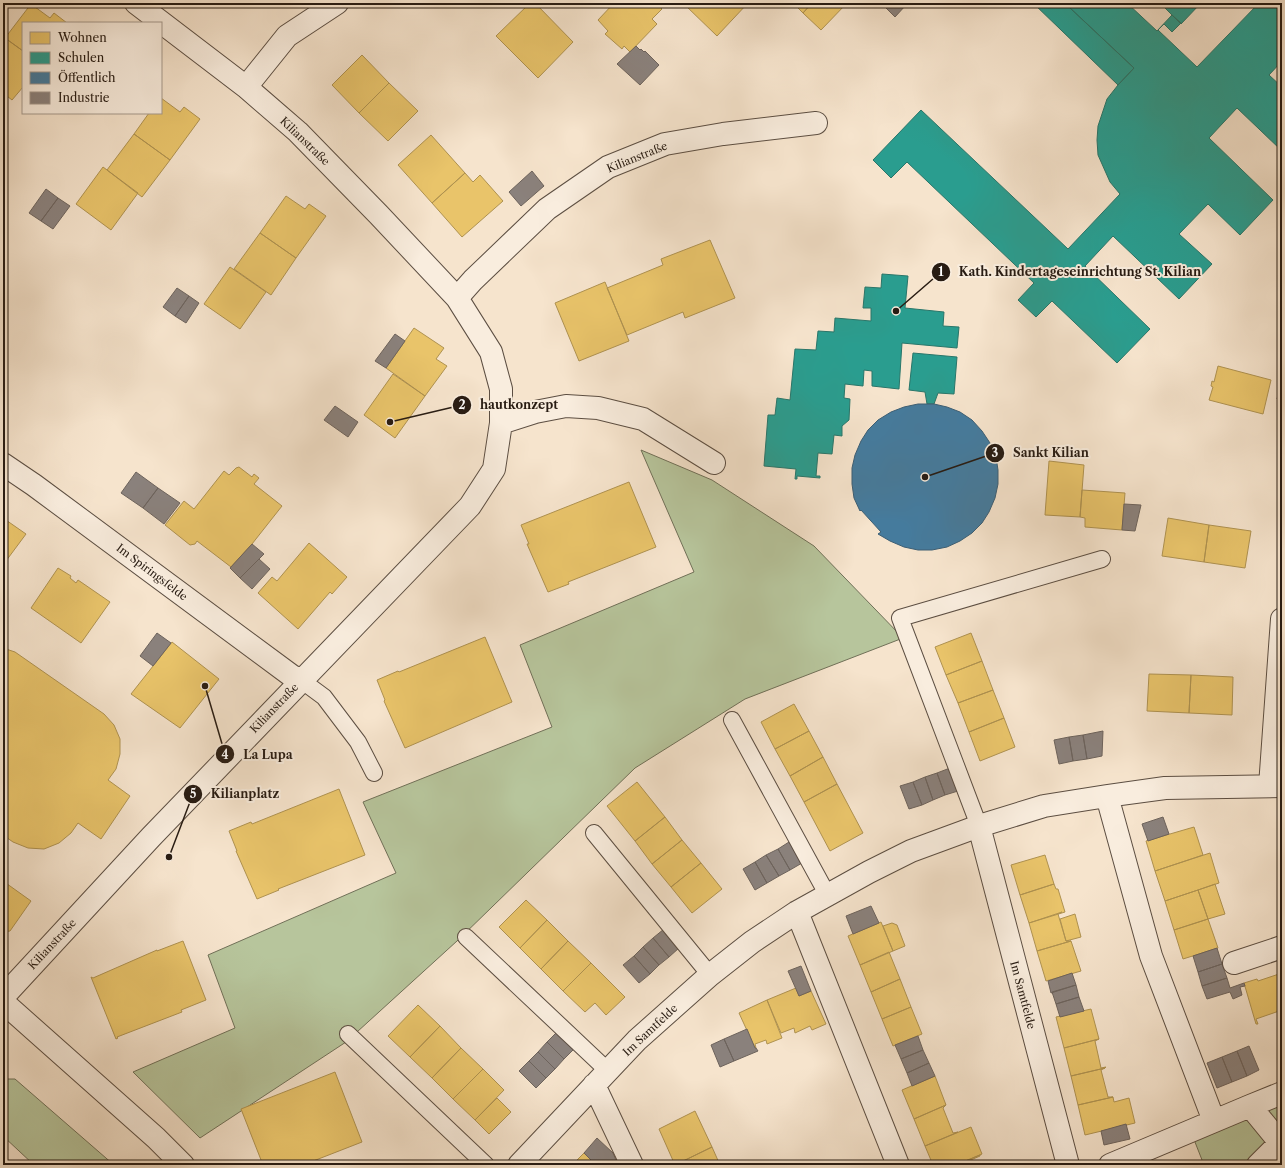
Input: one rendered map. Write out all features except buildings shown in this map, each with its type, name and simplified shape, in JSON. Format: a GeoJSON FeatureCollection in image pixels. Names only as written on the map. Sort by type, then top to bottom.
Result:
{"type":"FeatureCollection","features":[{"type":"Feature","properties":{"kind":"street","name":"Kilianstraße"},"geometry":{"type":"LineString","coordinates":[[136,3],[161,22]]}},
{"type":"Feature","properties":{"kind":"street"},"geometry":{"type":"LineString","coordinates":[[246,87],[287,36],[337,3]]}},
{"type":"Feature","properties":{"kind":"street","name":"Kilianstraße"},"geometry":{"type":"LineString","coordinates":[[3,997],[151,837],[470,506],[494,469],[501,423],[501,389],[491,352],[457,298],[298,132],[246,87],[162,23]]}},
{"type":"Feature","properties":{"kind":"street","name":"Kilianstraße"},"geometry":{"type":"LineString","coordinates":[[457,298],[473,280],[547,209],[608,167],[665,144],[723,134],[816,123]]}},
{"type":"Feature","properties":{"kind":"street"},"geometry":{"type":"LineString","coordinates":[[501,423],[535,412],[566,406],[598,408],[643,419],[714,463]]}},
{"type":"Feature","properties":{"kind":"street","name":"Im Spiringsfelde"},"geometry":{"type":"LineString","coordinates":[[3,464],[34,485],[292,676],[301,680]]}},
{"type":"Feature","properties":{"kind":"street"},"geometry":{"type":"LineString","coordinates":[[1276,786],[1282,619]]}},
{"type":"Feature","properties":{"kind":"street","name":"Im Samtfelde"},"geometry":{"type":"LineString","coordinates":[[519,1165],[637,1040],[710,975],[752,942],[797,912],[827,894],[911,851],[979,826],[1044,806],[1165,788],[1276,786]]}},
{"type":"Feature","properties":{"kind":"street"},"geometry":{"type":"LineString","coordinates":[[1107,796],[1151,956],[1214,1121]]}},
{"type":"Feature","properties":{"kind":"street","name":"Im Samtfelde"},"geometry":{"type":"LineString","coordinates":[[979,826],[1068,1165]]}},
{"type":"Feature","properties":{"kind":"street"},"geometry":{"type":"LineString","coordinates":[[797,912],[898,1165]]}},
{"type":"Feature","properties":{"kind":"street"},"geometry":{"type":"LineString","coordinates":[[1234,963],[1282,947]]}},
{"type":"Feature","properties":{"kind":"street"},"geometry":{"type":"LineString","coordinates":[[3,1002],[150,1133],[183,1165]]}},
{"type":"Feature","properties":{"kind":"street"},"geometry":{"type":"LineString","coordinates":[[601,1078],[632,1165]]}},
{"type":"Feature","properties":{"kind":"street"},"geometry":{"type":"LineString","coordinates":[[1110,1165],[1282,1094]]}},
{"type":"Feature","properties":{"kind":"street"},"geometry":{"type":"LineString","coordinates":[[1250,1106],[1282,1143],[1258,1165]]}},
{"type":"Feature","properties":{"kind":"lane"},"geometry":{"type":"LineString","coordinates":[[979,826],[900,618],[1102,560]]}},
{"type":"Feature","properties":{"kind":"lane"},"geometry":{"type":"LineString","coordinates":[[301,680],[324,697],[358,742],[374,773]]}},
{"type":"Feature","properties":{"kind":"lane"},"geometry":{"type":"LineString","coordinates":[[732,720],[827,894]]}},
{"type":"Feature","properties":{"kind":"lane"},"geometry":{"type":"LineString","coordinates":[[594,833],[710,975]]}},
{"type":"Feature","properties":{"kind":"lane"},"geometry":{"type":"LineString","coordinates":[[466,937],[601,1078]]}},
{"type":"Feature","properties":{"kind":"lane"},"geometry":{"type":"LineString","coordinates":[[348,1034],[486,1165]]}},
{"type":"Feature","properties":{"kind":"green space"},"geometry":{"type":"Polygon","coordinates":[[[641,450],[712,480],[814,546],[903,638],[745,699],[635,768],[457,941],[346,1042],[200,1138],[133,1072],[235,1028],[208,955],[396,873],[363,802],[552,727],[520,645],[694,572],[641,450]]]}},
{"type":"Feature","properties":{"kind":"green space"},"geometry":{"type":"Polygon","coordinates":[[[3,1079],[15,1079],[114,1165],[34,1165],[3,1136],[3,1079]]]}},
{"type":"Feature","properties":{"kind":"green space"},"geometry":{"type":"Polygon","coordinates":[[[1282,1100],[1282,1128],[1248,1165],[1204,1165],[1193,1137],[1282,1100]]]}},
{"type":"Feature","properties":{"kind":"place","name":"Kath. Kindertageseinrichtung St. Kilian"},"geometry":{"type":"Point","coordinates":[896,311]}},
{"type":"Feature","properties":{"kind":"place","name":"hautkonzept"},"geometry":{"type":"Point","coordinates":[390,422]}},
{"type":"Feature","properties":{"kind":"place","name":"Sankt Kilian"},"geometry":{"type":"Point","coordinates":[925,477]}},
{"type":"Feature","properties":{"kind":"place","name":"La Lupa"},"geometry":{"type":"Point","coordinates":[205,686]}},
{"type":"Feature","properties":{"kind":"place","name":"Kilianplatz"},"geometry":{"type":"Point","coordinates":[169,857]}}]}
